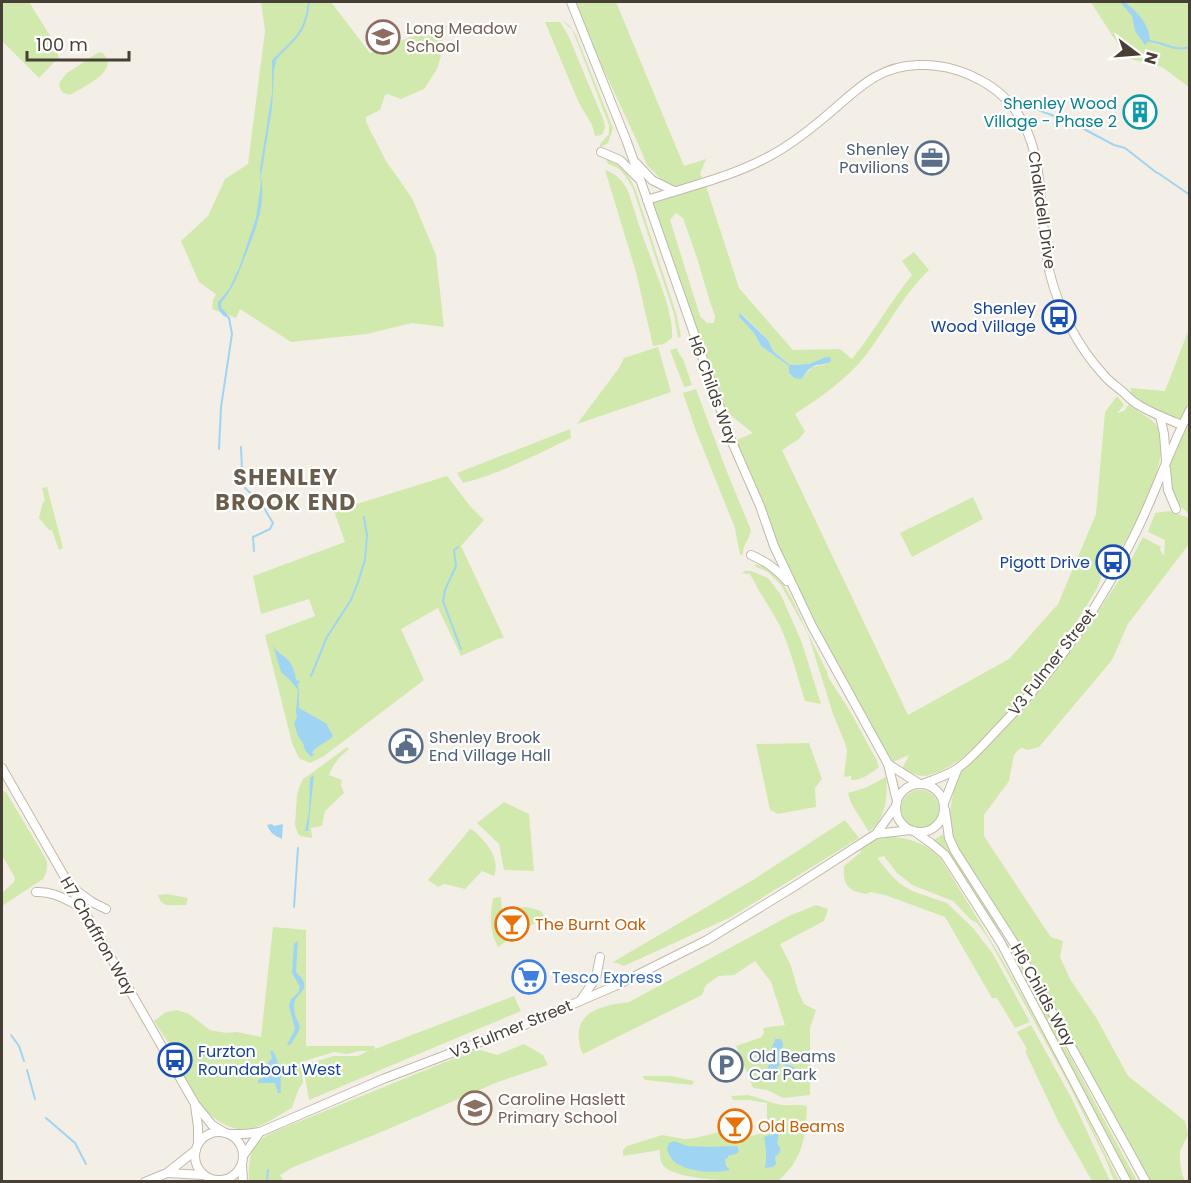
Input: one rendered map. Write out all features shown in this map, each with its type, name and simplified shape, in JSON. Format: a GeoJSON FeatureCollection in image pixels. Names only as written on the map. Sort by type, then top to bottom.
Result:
{"type":"FeatureCollection","features":[{"type":"Feature","properties":{"kind":"street","name":"H6 Childs Way"},"geometry":{"type":"LineString","coordinates":[[571,2],[633,161],[732,442],[760,506],[774,546],[812,626],[888,764],[896,803]]}},
{"type":"Feature","properties":{"kind":"street","name":"Chalkdell Drive"},"geometry":{"type":"LineString","coordinates":[[646,200],[729,175],[767,158],[798,140],[856,88],[881,73],[894,68],[916,65],[959,69],[976,77],[1004,98],[1020,116],[1034,147],[1050,274],[1056,294],[1074,332],[1103,375],[1134,402],[1182,425]]}},
{"type":"Feature","properties":{"kind":"street"},"geometry":{"type":"LineString","coordinates":[[601,152],[620,160],[640,181]]}},
{"type":"Feature","properties":{"kind":"street"},"geometry":{"type":"LineString","coordinates":[[633,161],[652,180],[674,191]]}},
{"type":"Feature","properties":{"kind":"street","name":"V3 Fulmer Street"},"geometry":{"type":"LineString","coordinates":[[921,783],[957,770],[1010,717],[1049,671],[1095,607],[1132,540],[1190,410]]}},
{"type":"Feature","properties":{"kind":"street"},"geometry":{"type":"LineString","coordinates":[[1160,416],[1164,434],[1168,490],[1176,509]]}},
{"type":"Feature","properties":{"kind":"street"},"geometry":{"type":"LineString","coordinates":[[751,555],[776,568],[793,588]]}},
{"type":"Feature","properties":{"kind":"street","name":"H6 Childs Way"},"geometry":{"type":"LineString","coordinates":[[888,764],[921,783]]}},
{"type":"Feature","properties":{"kind":"street","name":"H7 Chaffron Way"},"geometry":{"type":"LineString","coordinates":[[2,768],[195,1104],[212,1125],[227,1134]]}},
{"type":"Feature","properties":{"kind":"street","name":"V3 Fulmer Street"},"geometry":{"type":"LineString","coordinates":[[945,806],[957,770]]}},
{"type":"Feature","properties":{"kind":"street"},"geometry":{"type":"LineString","coordinates":[[921,783],[935,788],[945,806],[943,817],[934,828],[928,831],[912,831],[899,820],[896,803],[904,789],[921,783]]}},
{"type":"Feature","properties":{"kind":"street","name":"V3 Fulmer Street"},"geometry":{"type":"LineString","coordinates":[[227,1134],[260,1132],[383,1079],[522,1026],[615,986],[707,940],[876,834],[896,803]]}},
{"type":"Feature","properties":{"kind":"street","name":"H6 Childs Way"},"geometry":{"type":"LineString","coordinates":[[945,806],[949,838],[955,850],[1014,942],[1146,1182]]}},
{"type":"Feature","properties":{"kind":"street","name":"H6 Childs Way"},"geometry":{"type":"LineString","coordinates":[[912,831],[945,855],[1000,943],[1127,1182]]}},
{"type":"Feature","properties":{"kind":"street","name":"V3 Fulmer Street"},"geometry":{"type":"LineString","coordinates":[[876,834],[912,831]]}},
{"type":"Feature","properties":{"kind":"street"},"geometry":{"type":"LineString","coordinates":[[68,885],[106,909]]}},
{"type":"Feature","properties":{"kind":"street"},"geometry":{"type":"LineString","coordinates":[[36,892],[46,891],[81,907]]}},
{"type":"Feature","properties":{"kind":"street"},"geometry":{"type":"LineString","coordinates":[[580,1002],[596,978],[600,957]]}},
{"type":"Feature","properties":{"kind":"street","name":"H7 Chaffron Way"},"geometry":{"type":"LineString","coordinates":[[195,1104],[198,1127],[197,1147]]}},
{"type":"Feature","properties":{"kind":"street"},"geometry":{"type":"LineString","coordinates":[[197,1147],[195,1157],[199,1170],[216,1181],[222,1180],[235,1174],[260,1132]]}},
{"type":"Feature","properties":{"kind":"street"},"geometry":{"type":"LineString","coordinates":[[145,1182],[167,1173],[197,1147],[207,1135],[213,1133],[227,1134],[239,1143],[243,1159],[243,1182]]}},
{"type":"Feature","properties":{"kind":"street"},"geometry":{"type":"LineString","coordinates":[[167,1173],[204,1175]]}},
{"type":"Feature","properties":{"kind":"green space"},"geometry":{"type":"Polygon","coordinates":[[[2,2],[29,2],[52,39],[59,57],[39,78],[2,41],[2,2]]]}},
{"type":"Feature","properties":{"kind":"green space"},"geometry":{"type":"Polygon","coordinates":[[[261,2],[331,2],[370,53],[441,25],[447,25],[437,69],[424,89],[401,99],[385,95],[380,110],[366,117],[366,122],[386,161],[412,198],[436,255],[444,327],[412,323],[367,334],[291,342],[240,309],[236,318],[212,309],[216,294],[199,282],[181,241],[208,216],[225,179],[248,164],[265,31],[261,2]]]}},
{"type":"Feature","properties":{"kind":"green space"},"geometry":{"type":"Polygon","coordinates":[[[572,2],[616,2],[684,166],[706,159],[700,174],[705,183],[739,288],[793,350],[840,349],[852,359],[912,275],[902,261],[914,252],[929,270],[911,290],[858,364],[833,388],[795,414],[805,431],[799,439],[782,450],[908,715],[1009,659],[1058,604],[1096,514],[1105,412],[1117,396],[1124,405],[1117,413],[1124,411],[1129,404],[1159,429],[1162,447],[1150,492],[1123,545],[1105,564],[1098,587],[1072,629],[1046,666],[1003,719],[968,753],[940,771],[923,776],[902,769],[909,755],[893,762],[851,698],[812,626],[732,442],[753,433],[719,406],[647,200],[673,191],[647,165],[572,2]],[[676,213],[670,220],[700,316],[707,323],[714,323],[715,316],[697,258],[683,218],[676,213]],[[741,313],[740,318],[754,333],[761,346],[789,366],[789,373],[794,378],[804,376],[812,367],[827,364],[823,358],[809,364],[790,365],[773,351],[768,340],[741,313]]]}},
{"type":"Feature","properties":{"kind":"green space"},"geometry":{"type":"Polygon","coordinates":[[[1089,2],[1189,2],[1189,87],[1162,67],[1130,59],[1089,2]]]}},
{"type":"Feature","properties":{"kind":"green space"},"geometry":{"type":"Polygon","coordinates":[[[563,21],[568,24],[576,35],[613,128],[608,143],[600,148],[600,144],[609,134],[609,125],[576,39],[572,30],[563,21]]]}},
{"type":"Feature","properties":{"kind":"green space"},"geometry":{"type":"Polygon","coordinates":[[[545,22],[560,22],[568,35],[604,121],[605,128],[602,135],[595,136],[545,22]]]}},
{"type":"Feature","properties":{"kind":"green space"},"geometry":{"type":"Polygon","coordinates":[[[101,52],[107,58],[108,65],[105,71],[70,95],[63,93],[59,83],[67,73],[101,52]]]}},
{"type":"Feature","properties":{"kind":"green space"},"geometry":{"type":"Polygon","coordinates":[[[606,159],[617,164],[625,172],[636,191],[677,316],[681,337],[678,338],[674,314],[633,189],[623,173],[608,164],[606,159]]]}},
{"type":"Feature","properties":{"kind":"green space"},"geometry":{"type":"Polygon","coordinates":[[[605,170],[619,178],[628,191],[664,295],[672,328],[672,338],[664,344],[653,346],[636,272],[605,170]]]}},
{"type":"Feature","properties":{"kind":"green space"},"geometry":{"type":"Polygon","coordinates":[[[1189,329],[1189,514],[1176,502],[1168,490],[1166,465],[1182,425],[1130,399],[1131,388],[1165,391],[1189,329]]]}},
{"type":"Feature","properties":{"kind":"green space"},"geometry":{"type":"Polygon","coordinates":[[[658,347],[671,392],[577,424],[624,358],[658,347]]]}},
{"type":"Feature","properties":{"kind":"green space"},"geometry":{"type":"Polygon","coordinates":[[[677,348],[692,385],[684,387],[670,350],[677,348]]]}},
{"type":"Feature","properties":{"kind":"green space"},"geometry":{"type":"Polygon","coordinates":[[[696,389],[751,530],[743,554],[740,555],[735,528],[683,393],[696,389]]]}},
{"type":"Feature","properties":{"kind":"green space"},"geometry":{"type":"Polygon","coordinates":[[[570,429],[571,438],[505,469],[463,483],[457,473],[570,429]]]}},
{"type":"Feature","properties":{"kind":"green space"},"geometry":{"type":"Polygon","coordinates":[[[447,476],[484,520],[461,546],[504,638],[461,656],[438,608],[401,629],[424,680],[324,756],[310,763],[299,758],[292,743],[265,635],[315,616],[309,599],[261,614],[253,576],[345,542],[334,511],[447,476]]]}},
{"type":"Feature","properties":{"kind":"green space"},"geometry":{"type":"Polygon","coordinates":[[[47,487],[63,548],[59,550],[52,530],[49,530],[39,518],[45,501],[42,488],[47,487]]]}},
{"type":"Feature","properties":{"kind":"green space"},"geometry":{"type":"Polygon","coordinates":[[[973,497],[983,519],[912,557],[900,533],[973,497]]]}},
{"type":"Feature","properties":{"kind":"green space"},"geometry":{"type":"Polygon","coordinates":[[[1169,511],[1189,518],[1189,544],[1128,624],[1112,660],[1039,747],[1028,750],[1022,748],[1014,755],[1009,781],[984,815],[984,836],[1051,937],[1063,941],[1060,957],[1070,979],[1097,1019],[1128,1076],[1185,1121],[1188,1135],[1180,1151],[1180,1161],[1185,1181],[1146,1181],[1014,943],[958,849],[951,830],[950,812],[954,787],[960,772],[1036,694],[1078,642],[1122,576],[1143,537],[1161,547],[1160,550],[1164,556],[1165,540],[1148,532],[1155,513],[1169,511]]]}},
{"type":"Feature","properties":{"kind":"green space"},"geometry":{"type":"Polygon","coordinates":[[[754,564],[774,574],[788,591],[827,672],[828,677],[850,711],[877,761],[879,767],[866,776],[855,780],[851,780],[851,776],[844,777],[847,751],[845,743],[833,714],[808,634],[781,585],[768,572],[754,564]]]}},
{"type":"Feature","properties":{"kind":"green space"},"geometry":{"type":"Polygon","coordinates":[[[745,571],[768,578],[781,595],[802,643],[821,704],[805,701],[780,626],[750,574],[741,573],[745,571]]]}},
{"type":"Feature","properties":{"kind":"green space"},"geometry":{"type":"Polygon","coordinates":[[[809,743],[822,779],[815,788],[816,807],[778,814],[770,810],[756,744],[809,743]]]}},
{"type":"Feature","properties":{"kind":"green space"},"geometry":{"type":"Polygon","coordinates":[[[347,747],[349,749],[337,760],[329,775],[342,780],[344,793],[325,811],[322,826],[311,828],[312,838],[301,836],[295,825],[297,795],[303,779],[347,747]]]}},
{"type":"Feature","properties":{"kind":"green space"},"geometry":{"type":"Polygon","coordinates":[[[886,777],[885,807],[879,820],[869,832],[851,803],[848,793],[865,788],[886,777]]]}},
{"type":"Feature","properties":{"kind":"green space"},"geometry":{"type":"Polygon","coordinates":[[[2,788],[46,859],[47,867],[43,879],[2,906],[2,893],[14,882],[15,878],[2,855],[2,788]]]}},
{"type":"Feature","properties":{"kind":"green space"},"geometry":{"type":"Polygon","coordinates":[[[920,790],[927,791],[933,796],[938,802],[938,816],[933,822],[927,827],[920,828],[913,827],[907,822],[902,816],[901,809],[902,802],[907,796],[913,791],[920,790]]]}},
{"type":"Feature","properties":{"kind":"green space"},"geometry":{"type":"Polygon","coordinates":[[[504,802],[529,814],[534,871],[504,870],[499,844],[477,823],[504,802]]]}},
{"type":"Feature","properties":{"kind":"green space"},"geometry":{"type":"Polygon","coordinates":[[[845,820],[859,838],[731,917],[624,966],[613,962],[756,878],[845,820]]]}},
{"type":"Feature","properties":{"kind":"green space"},"geometry":{"type":"Polygon","coordinates":[[[470,829],[491,851],[496,863],[494,876],[482,871],[465,889],[444,884],[438,887],[428,880],[470,829]]]}},
{"type":"Feature","properties":{"kind":"green space"},"geometry":{"type":"Polygon","coordinates":[[[943,834],[949,849],[992,917],[1041,1002],[1137,1181],[1128,1181],[1048,1023],[1006,949],[945,850],[934,840],[943,834]]]}},
{"type":"Feature","properties":{"kind":"green space"},"geometry":{"type":"Polygon","coordinates":[[[889,837],[918,842],[941,859],[1002,959],[1056,1056],[1119,1181],[1114,1181],[1067,1081],[988,938],[977,923],[971,920],[953,901],[912,885],[896,872],[884,856],[877,858],[899,883],[912,891],[947,903],[973,928],[993,954],[1030,1022],[1015,1028],[997,998],[992,998],[945,917],[885,895],[861,893],[848,886],[844,878],[844,866],[874,840],[889,837]]]}},
{"type":"Feature","properties":{"kind":"green space"},"geometry":{"type":"Polygon","coordinates":[[[167,894],[188,898],[186,905],[162,903],[158,895],[167,894]]]}},
{"type":"Feature","properties":{"kind":"green space"},"geometry":{"type":"Polygon","coordinates":[[[501,897],[501,912],[504,918],[497,922],[507,941],[498,947],[492,929],[491,911],[493,898],[501,897]]]}},
{"type":"Feature","properties":{"kind":"green space"},"geometry":{"type":"Polygon","coordinates":[[[816,905],[828,909],[824,921],[780,944],[791,966],[804,1004],[816,1010],[810,1028],[810,1095],[783,1098],[767,1090],[753,1088],[736,1046],[762,1037],[763,1028],[785,1025],[771,982],[755,961],[734,975],[719,976],[706,985],[702,995],[583,1054],[579,1044],[579,1030],[582,1022],[594,1011],[602,1007],[629,1002],[791,915],[816,905]]]}},
{"type":"Feature","properties":{"kind":"green space"},"geometry":{"type":"Polygon","coordinates":[[[522,907],[541,911],[545,918],[528,927],[518,910],[522,907]]]}},
{"type":"Feature","properties":{"kind":"green space"},"geometry":{"type":"Polygon","coordinates":[[[273,927],[306,930],[306,1046],[374,1046],[375,1049],[514,996],[521,1011],[309,1100],[303,1065],[334,1056],[358,1056],[368,1051],[347,1054],[334,1052],[301,1062],[303,1083],[292,1108],[255,1128],[237,1129],[215,1119],[197,1100],[184,1077],[181,1066],[186,1062],[182,1053],[173,1050],[154,1021],[166,1012],[177,1010],[189,1014],[210,1030],[261,1037],[273,927]]]}},
{"type":"Feature","properties":{"kind":"green space"},"geometry":{"type":"Polygon","coordinates":[[[1031,1025],[1072,1099],[1110,1181],[1092,1181],[1058,1121],[1025,1051],[1027,1049],[1017,1032],[1031,1025]]]}},
{"type":"Feature","properties":{"kind":"green space"},"geometry":{"type":"Polygon","coordinates":[[[524,1044],[543,1055],[548,1065],[498,1082],[293,1167],[280,1175],[284,1181],[249,1181],[252,1153],[259,1142],[271,1133],[477,1049],[497,1055],[524,1044]]]}},
{"type":"Feature","properties":{"kind":"green space"},"geometry":{"type":"Polygon","coordinates":[[[642,1076],[672,1076],[694,1081],[692,1085],[645,1080],[642,1076]]]}},
{"type":"Feature","properties":{"kind":"green space"},"geometry":{"type":"Polygon","coordinates":[[[748,1095],[782,1105],[807,1106],[802,1147],[793,1165],[778,1181],[716,1180],[682,1175],[669,1170],[662,1164],[660,1150],[623,1156],[623,1150],[627,1146],[662,1135],[684,1139],[720,1132],[724,1141],[738,1142],[739,1139],[767,1132],[767,1103],[733,1100],[731,1096],[748,1095]]]}},
{"type":"Feature","properties":{"kind":"water"},"geometry":{"type":"Polygon","coordinates":[[[1120,2],[1124,2],[1133,9],[1144,23],[1150,39],[1145,45],[1135,31],[1132,16],[1120,2]]]}},
{"type":"Feature","properties":{"kind":"water"},"geometry":{"type":"Polygon","coordinates":[[[276,56],[272,108],[261,176],[262,196],[261,206],[238,274],[221,303],[221,307],[227,314],[226,317],[222,315],[218,302],[229,289],[239,268],[256,218],[261,184],[260,169],[272,93],[272,60],[276,56]]]}},
{"type":"Feature","properties":{"kind":"water"},"geometry":{"type":"Polygon","coordinates":[[[740,313],[768,340],[773,351],[790,365],[809,364],[830,357],[831,361],[812,367],[801,379],[794,378],[789,373],[789,366],[761,346],[754,333],[739,317],[740,313]]]}},
{"type":"Feature","properties":{"kind":"water"},"geometry":{"type":"Polygon","coordinates":[[[273,645],[290,662],[296,680],[300,681],[298,684],[299,708],[327,724],[333,736],[316,748],[311,757],[298,736],[294,723],[297,717],[298,690],[281,672],[273,645]]]}},
{"type":"Feature","properties":{"kind":"water"},"geometry":{"type":"Polygon","coordinates":[[[314,775],[308,831],[305,831],[309,812],[310,778],[314,775]]]}},
{"type":"Feature","properties":{"kind":"water"},"geometry":{"type":"Polygon","coordinates":[[[283,824],[282,839],[275,835],[267,825],[274,826],[283,824]]]}},
{"type":"Feature","properties":{"kind":"water"},"geometry":{"type":"Polygon","coordinates":[[[298,941],[296,972],[302,978],[304,987],[294,1005],[300,1027],[290,1045],[287,1045],[295,1029],[289,1006],[300,987],[292,973],[294,944],[298,941]]]}},
{"type":"Feature","properties":{"kind":"water"},"geometry":{"type":"Polygon","coordinates":[[[775,1039],[781,1039],[783,1044],[782,1061],[795,1068],[792,1071],[781,1063],[773,1073],[761,1075],[759,1073],[768,1068],[775,1039]]]}},
{"type":"Feature","properties":{"kind":"water"},"geometry":{"type":"Polygon","coordinates":[[[270,1051],[273,1051],[279,1067],[281,1093],[278,1093],[275,1083],[258,1083],[258,1080],[266,1076],[266,1065],[272,1058],[270,1051]]]}},
{"type":"Feature","properties":{"kind":"water"},"geometry":{"type":"Polygon","coordinates":[[[779,1134],[777,1143],[780,1152],[775,1157],[776,1164],[765,1168],[764,1137],[779,1134]]]}},
{"type":"Feature","properties":{"kind":"water"},"geometry":{"type":"Polygon","coordinates":[[[674,1141],[687,1146],[737,1146],[739,1151],[725,1159],[726,1166],[730,1170],[698,1171],[682,1166],[671,1158],[667,1149],[669,1143],[674,1141]]]}},
{"type":"Feature","properties":{"kind":"waterway"},"geometry":{"type":"LineString","coordinates":[[275,59],[294,40],[302,28],[309,2]]}},
{"type":"Feature","properties":{"kind":"waterway"},"geometry":{"type":"LineString","coordinates":[[1149,41],[1174,48],[1190,47]]}},
{"type":"Feature","properties":{"kind":"waterway"},"geometry":{"type":"LineString","coordinates":[[1038,110],[1057,117]]}},
{"type":"Feature","properties":{"kind":"waterway"},"geometry":{"type":"LineString","coordinates":[[1082,128],[1114,145],[1125,148],[1157,173]]}},
{"type":"Feature","properties":{"kind":"waterway"},"geometry":{"type":"LineString","coordinates":[[1158,173],[1190,195]]}},
{"type":"Feature","properties":{"kind":"waterway"},"geometry":{"type":"LineString","coordinates":[[219,449],[221,407],[232,334],[229,318],[226,315]]}},
{"type":"Feature","properties":{"kind":"waterway"},"geometry":{"type":"LineString","coordinates":[[241,447],[242,469]]}},
{"type":"Feature","properties":{"kind":"waterway"},"geometry":{"type":"LineString","coordinates":[[245,488],[258,500]]}},
{"type":"Feature","properties":{"kind":"waterway"},"geometry":{"type":"LineString","coordinates":[[254,551],[253,537],[270,529],[273,523],[261,503]]}},
{"type":"Feature","properties":{"kind":"waterway"},"geometry":{"type":"LineString","coordinates":[[311,676],[327,637],[351,600],[358,582],[365,560],[367,535],[364,517]]}},
{"type":"Feature","properties":{"kind":"waterway"},"geometry":{"type":"LineString","coordinates":[[458,547],[454,550],[456,566],[445,590],[443,601],[461,649]]}},
{"type":"Feature","properties":{"kind":"waterway"},"geometry":{"type":"LineString","coordinates":[[294,907],[298,848]]}},
{"type":"Feature","properties":{"kind":"waterway"},"geometry":{"type":"LineString","coordinates":[[11,1035],[19,1046],[24,1061]]}},
{"type":"Feature","properties":{"kind":"waterway"},"geometry":{"type":"LineString","coordinates":[[27,1070],[35,1099]]}},
{"type":"Feature","properties":{"kind":"waterway"},"geometry":{"type":"LineString","coordinates":[[46,1118],[75,1143],[86,1164]]}},
{"type":"Feature","properties":{"kind":"waterway"},"geometry":{"type":"LineString","coordinates":[[267,1182],[268,1170]]}},
{"type":"Feature","properties":{"kind":"place","name":"Long Meadow School"},"geometry":{"type":"Point","coordinates":[383,37]}},
{"type":"Feature","properties":{"kind":"place","name":"Shenley Wood Village - Phase 2"},"geometry":{"type":"Point","coordinates":[1140,112]}},
{"type":"Feature","properties":{"kind":"place","name":"Shenley Pavilions"},"geometry":{"type":"Point","coordinates":[932,158]}},
{"type":"Feature","properties":{"kind":"place","name":"Shenley Wood Village"},"geometry":{"type":"Point","coordinates":[1059,317]}},
{"type":"Feature","properties":{"kind":"place","name":"Pigott Drive"},"geometry":{"type":"Point","coordinates":[1113,562]}},
{"type":"Feature","properties":{"kind":"place","name":"Shenley Brook End Village Hall"},"geometry":{"type":"Point","coordinates":[406,746]}},
{"type":"Feature","properties":{"kind":"place","name":"The Burnt Oak"},"geometry":{"type":"Point","coordinates":[512,924]}},
{"type":"Feature","properties":{"kind":"place","name":"Tesco Express"},"geometry":{"type":"Point","coordinates":[529,977]}},
{"type":"Feature","properties":{"kind":"place","name":"Furzton Roundabout West"},"geometry":{"type":"Point","coordinates":[175,1060]}},
{"type":"Feature","properties":{"kind":"place","name":"Old Beams Car Park"},"geometry":{"type":"Point","coordinates":[726,1065]}},
{"type":"Feature","properties":{"kind":"place","name":"Caroline Haslett Primary School"},"geometry":{"type":"Point","coordinates":[475,1108]}},
{"type":"Feature","properties":{"kind":"place","name":"Old Beams"},"geometry":{"type":"Point","coordinates":[735,1126]}},
{"type":"Feature","properties":{"kind":"district","name":"SHENLEY BROOK END"},"geometry":{"type":"Point","coordinates":[286,490]}}]}
